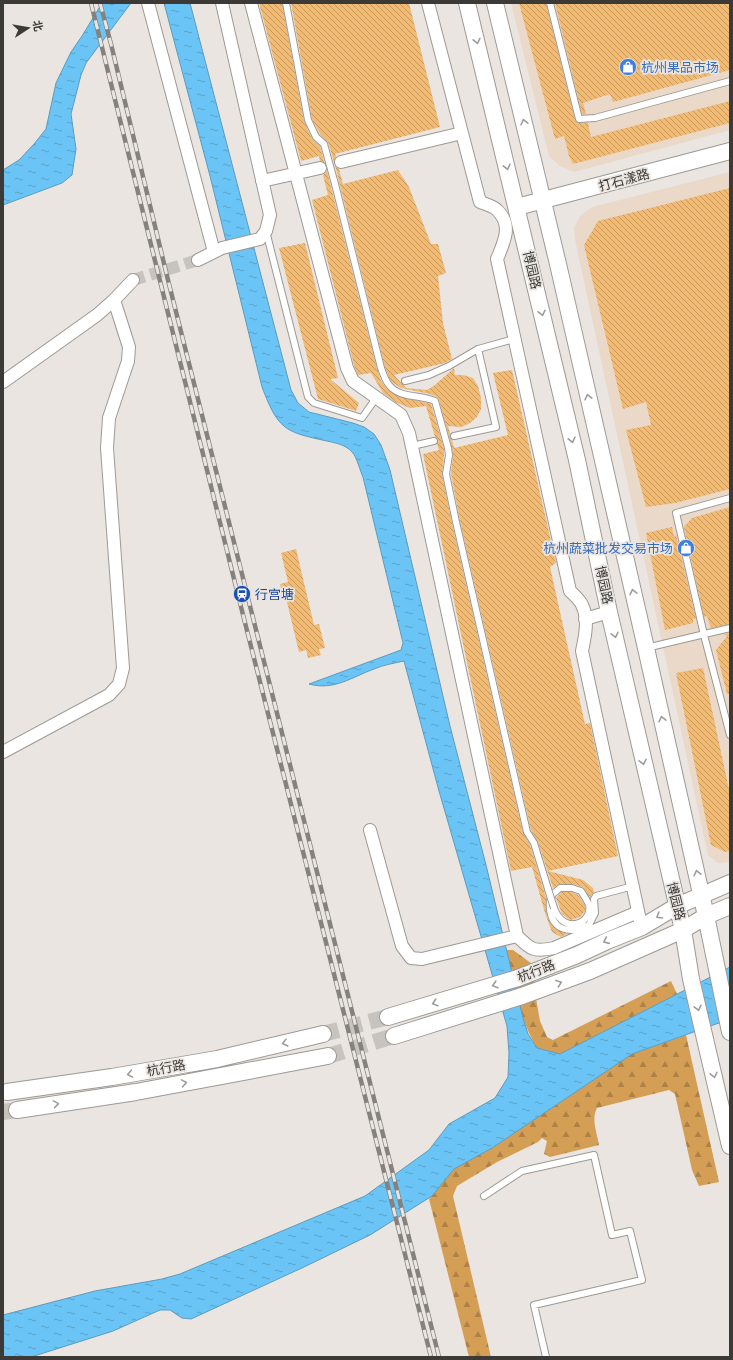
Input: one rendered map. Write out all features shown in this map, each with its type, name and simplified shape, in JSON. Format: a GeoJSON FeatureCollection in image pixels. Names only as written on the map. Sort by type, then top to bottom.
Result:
{"type":"FeatureCollection","features":[{"type":"Feature","properties":{"kind":"main road","name":"博园路"},"geometry":{"type":"LineString","coordinates":[[468,3],[515,220],[577,460],[609,612],[676,906],[683,930],[691,979],[730,1146]]}},
{"type":"Feature","properties":{"kind":"main road","name":"博园路"},"geometry":{"type":"LineString","coordinates":[[495,3],[543,201],[646,648],[730,1030]]}},
{"type":"Feature","properties":{"kind":"main road","name":"打石漾路"},"geometry":{"type":"LineString","coordinates":[[515,220],[543,201],[730,151]]}},
{"type":"Feature","properties":{"kind":"main road","name":"杭行路"},"geometry":{"type":"LineString","coordinates":[[388,1017],[518,978],[577,955],[607,941],[640,919],[676,906],[730,883]]}},
{"type":"Feature","properties":{"kind":"main road","name":"杭行路"},"geometry":{"type":"LineString","coordinates":[[394,1036],[522,996],[590,971],[683,930],[706,916],[730,906]]}},
{"type":"Feature","properties":{"kind":"main road","name":"杭行路"},"geometry":{"type":"LineString","coordinates":[[7,1092],[112,1078],[217,1059],[323,1034]]}},
{"type":"Feature","properties":{"kind":"main road","name":"杭行路"},"geometry":{"type":"LineString","coordinates":[[18,1110],[136,1092],[328,1056]]}},
{"type":"Feature","properties":{"kind":"street"},"geometry":{"type":"LineString","coordinates":[[148,3],[218,250]]}},
{"type":"Feature","properties":{"kind":"street"},"geometry":{"type":"LineString","coordinates":[[198,260],[218,250],[263,235],[270,215],[222,3]]}},
{"type":"Feature","properties":{"kind":"street"},"geometry":{"type":"LineString","coordinates":[[250,3],[347,368],[353,381],[374,393],[401,415],[409,433],[512,937]]}},
{"type":"Feature","properties":{"kind":"street"},"geometry":{"type":"LineString","coordinates":[[370,830],[402,946],[410,958],[422,959],[512,937],[528,947],[540,950],[554,948],[640,919],[582,651],[586,634],[582,604],[570,591],[497,259],[515,220],[504,220],[497,209],[480,202],[428,3]]}},
{"type":"Feature","properties":{"kind":"street"},"geometry":{"type":"LineString","coordinates":[[342,162],[462,133]]}},
{"type":"Feature","properties":{"kind":"street"},"geometry":{"type":"LineString","coordinates":[[262,181],[320,168]]}},
{"type":"Feature","properties":{"kind":"street"},"geometry":{"type":"LineString","coordinates":[[3,382],[97,315],[133,280]]}},
{"type":"Feature","properties":{"kind":"street"},"geometry":{"type":"LineString","coordinates":[[3,752],[109,695],[119,684],[122,668],[107,448],[109,418],[128,361],[129,347],[114,300]]}},
{"type":"Feature","properties":{"kind":"street"},"geometry":{"type":"LineString","coordinates":[[585,619],[609,612]]}},
{"type":"Feature","properties":{"kind":"lane"},"geometry":{"type":"LineString","coordinates":[[286,3],[308,120],[316,137],[324,144],[381,368],[388,384],[397,393],[428,398],[435,401],[448,448],[449,455],[446,474],[527,832],[534,843],[548,888],[554,908],[557,915],[563,922],[573,925],[582,922],[587,916],[589,907],[581,891],[572,888],[560,888],[552,894],[550,905],[551,914],[556,924],[563,929],[572,930],[581,928],[589,925],[595,913],[594,898],[596,896],[633,886]]}},
{"type":"Feature","properties":{"kind":"lane"},"geometry":{"type":"LineString","coordinates":[[550,3],[579,119],[595,118],[730,82]]}},
{"type":"Feature","properties":{"kind":"lane"},"geometry":{"type":"LineString","coordinates":[[263,235],[308,396],[314,403],[362,418],[374,393]]}},
{"type":"Feature","properties":{"kind":"lane"},"geometry":{"type":"LineString","coordinates":[[405,381],[429,375],[449,366],[478,349],[514,339]]}},
{"type":"Feature","properties":{"kind":"lane"},"geometry":{"type":"LineString","coordinates":[[454,436],[496,427],[478,349]]}},
{"type":"Feature","properties":{"kind":"lane"},"geometry":{"type":"LineString","coordinates":[[412,446],[434,441]]}},
{"type":"Feature","properties":{"kind":"lane"},"geometry":{"type":"LineString","coordinates":[[730,498],[676,513],[704,635],[730,735]]}},
{"type":"Feature","properties":{"kind":"lane"},"geometry":{"type":"LineString","coordinates":[[646,648],[730,628]]}},
{"type":"Feature","properties":{"kind":"lane"},"geometry":{"type":"LineString","coordinates":[[484,1196],[522,1171],[594,1155],[612,1235],[630,1231],[642,1280],[534,1305],[546,1357]]}},
{"type":"Feature","properties":{"kind":"shaded area","name":"杭州果品市场"},"geometry":{"type":"Polygon","coordinates":[[[511,3],[730,3],[730,130],[574,172],[560,166],[549,156],[511,3]]]}},
{"type":"Feature","properties":{"kind":"shaded area","name":"杭州蔬菜批发交易市场"},"geometry":{"type":"Polygon","coordinates":[[[730,172],[730,862],[718,863],[708,855],[575,240],[574,228],[580,216],[592,207],[730,172]]]}},
{"type":"Feature","properties":{"kind":"green space"},"geometry":{"type":"Polygon","coordinates":[[[506,950],[513,950],[535,966],[534,987],[540,1021],[547,1037],[553,1040],[671,981],[677,994],[560,1054],[537,1048],[531,1037],[521,1013],[506,950]]]}},
{"type":"Feature","properties":{"kind":"green space"},"geometry":{"type":"Polygon","coordinates":[[[686,1035],[719,1182],[699,1186],[692,1170],[675,1094],[669,1090],[597,1108],[594,1121],[599,1145],[550,1157],[544,1154],[547,1141],[542,1138],[538,1142],[497,1162],[457,1186],[453,1196],[491,1357],[469,1357],[429,1199],[454,1169],[492,1148],[632,1054],[686,1035]]]}},
{"type":"Feature","properties":{"kind":"water"},"geometry":{"type":"Polygon","coordinates":[[[102,3],[131,3],[86,63],[81,75],[71,114],[76,149],[72,175],[62,183],[3,205],[3,170],[19,160],[46,129],[56,83],[71,52],[102,3]]]}},
{"type":"Feature","properties":{"kind":"water"},"geometry":{"type":"Polygon","coordinates":[[[164,3],[190,3],[291,390],[298,403],[309,412],[353,423],[364,427],[374,434],[381,445],[390,470],[450,726],[528,1034],[537,1048],[560,1054],[730,967],[730,1019],[632,1054],[492,1148],[454,1169],[432,1196],[370,1235],[304,1267],[191,1319],[182,1318],[170,1310],[160,1310],[113,1331],[31,1357],[3,1357],[3,1315],[95,1291],[162,1279],[180,1274],[365,1196],[429,1150],[449,1124],[495,1098],[508,1077],[509,1053],[507,1026],[439,791],[404,661],[389,664],[343,682],[327,686],[309,684],[401,650],[403,643],[363,477],[354,454],[344,446],[301,435],[284,426],[273,412],[262,387],[210,176],[164,3]]]}},
{"type":"Feature","properties":{"kind":"building"},"geometry":{"type":"Polygon","coordinates":[[[259,3],[282,3],[304,121],[312,139],[320,146],[324,162],[320,161],[319,156],[301,161],[259,3]]]}},
{"type":"Feature","properties":{"kind":"building"},"geometry":{"type":"Polygon","coordinates":[[[291,3],[409,3],[440,127],[335,154],[336,157],[334,162],[328,142],[320,134],[312,119],[291,3]]]}},
{"type":"Feature","properties":{"kind":"building"},"geometry":{"type":"Polygon","coordinates":[[[519,3],[546,3],[575,120],[578,123],[588,123],[591,137],[730,101],[730,123],[573,164],[569,156],[564,136],[555,139],[519,3]]]}},
{"type":"Feature","properties":{"kind":"building"},"geometry":{"type":"Polygon","coordinates":[[[555,3],[730,3],[730,70],[613,102],[610,94],[583,103],[586,114],[582,114],[555,3]]]}},
{"type":"Feature","properties":{"kind":"building"},"geometry":{"type":"Polygon","coordinates":[[[335,165],[339,169],[343,184],[398,170],[409,187],[431,244],[438,244],[446,273],[438,276],[443,323],[452,359],[445,363],[394,375],[406,388],[427,390],[454,368],[455,375],[463,375],[473,378],[478,386],[481,398],[481,409],[477,417],[470,423],[461,427],[448,426],[454,448],[508,435],[493,373],[512,370],[556,563],[550,567],[585,724],[590,723],[618,856],[548,871],[583,880],[593,888],[594,892],[590,897],[583,887],[573,884],[559,884],[553,888],[538,842],[531,830],[460,521],[451,474],[453,455],[452,447],[439,400],[437,397],[430,394],[401,388],[392,382],[389,377],[385,367],[335,165]]]}},
{"type":"Feature","properties":{"kind":"building"},"geometry":{"type":"Polygon","coordinates":[[[327,171],[381,381],[386,388],[397,396],[431,404],[444,449],[442,475],[452,523],[523,833],[530,845],[546,898],[548,919],[555,929],[567,934],[561,937],[552,932],[545,913],[532,867],[511,871],[423,454],[439,450],[437,444],[438,440],[435,437],[426,406],[410,408],[397,403],[383,393],[371,373],[358,375],[354,365],[312,200],[328,195],[323,175],[327,171]]]}},
{"type":"Feature","properties":{"kind":"building"},"geometry":{"type":"Polygon","coordinates":[[[730,188],[730,489],[675,503],[646,507],[626,430],[651,425],[646,402],[623,409],[584,245],[598,221],[730,188]]]}},
{"type":"Feature","properties":{"kind":"building"},"geometry":{"type":"Polygon","coordinates":[[[305,243],[338,378],[330,379],[359,403],[356,411],[318,399],[279,248],[305,243]]]}},
{"type":"Feature","properties":{"kind":"building"},"geometry":{"type":"Polygon","coordinates":[[[730,507],[730,624],[712,628],[707,616],[704,617],[684,527],[692,518],[730,507]]]}},
{"type":"Feature","properties":{"kind":"building"},"geometry":{"type":"Polygon","coordinates":[[[672,527],[674,537],[676,535],[696,619],[693,619],[693,623],[665,630],[646,533],[672,527]]]}},
{"type":"Feature","properties":{"kind":"building","name":"行宫塘"},"geometry":{"type":"Polygon","coordinates":[[[296,549],[314,625],[319,624],[325,648],[319,649],[321,655],[308,658],[306,650],[299,652],[286,598],[284,599],[280,584],[288,582],[281,553],[296,549]]]}},
{"type":"Feature","properties":{"kind":"building"},"geometry":{"type":"Polygon","coordinates":[[[730,633],[730,694],[727,694],[716,650],[727,636],[724,634],[730,633]]]}},
{"type":"Feature","properties":{"kind":"building"},"geometry":{"type":"Polygon","coordinates":[[[703,668],[730,794],[730,851],[725,852],[711,845],[676,673],[703,668]]]}},
{"type":"Feature","properties":{"kind":"building"},"geometry":{"type":"Polygon","coordinates":[[[562,892],[571,892],[578,895],[585,906],[585,911],[580,917],[571,920],[562,914],[556,898],[562,892]]]}},
{"type":"Feature","properties":{"kind":"tunnel"},"geometry":{"type":"LineString","coordinates":[[133,280],[198,260]]}},
{"type":"Feature","properties":{"kind":"tunnel"},"geometry":{"type":"LineString","coordinates":[[323,1034],[388,1017]]}},
{"type":"Feature","properties":{"kind":"tunnel"},"geometry":{"type":"LineString","coordinates":[[328,1056],[394,1036]]}},
{"type":"Feature","properties":{"kind":"tunnel"},"geometry":{"type":"LineString","coordinates":[[3,1112],[17,1110]]}},
{"type":"Feature","properties":{"kind":"railway"},"geometry":{"type":"LineString","coordinates":[[91,3],[238,595],[431,1357]]}},
{"type":"Feature","properties":{"kind":"railway"},"geometry":{"type":"LineString","coordinates":[[100,3],[168,280],[439,1357]]}},
{"type":"Feature","properties":{"kind":"place","name":"杭州果品市场"},"geometry":{"type":"Point","coordinates":[628,67]}},
{"type":"Feature","properties":{"kind":"place","name":"杭州蔬菜批发交易市场"},"geometry":{"type":"Point","coordinates":[686,548]}},
{"type":"Feature","properties":{"kind":"place","name":"行宫塘"},"geometry":{"type":"Point","coordinates":[242,594]}}]}
